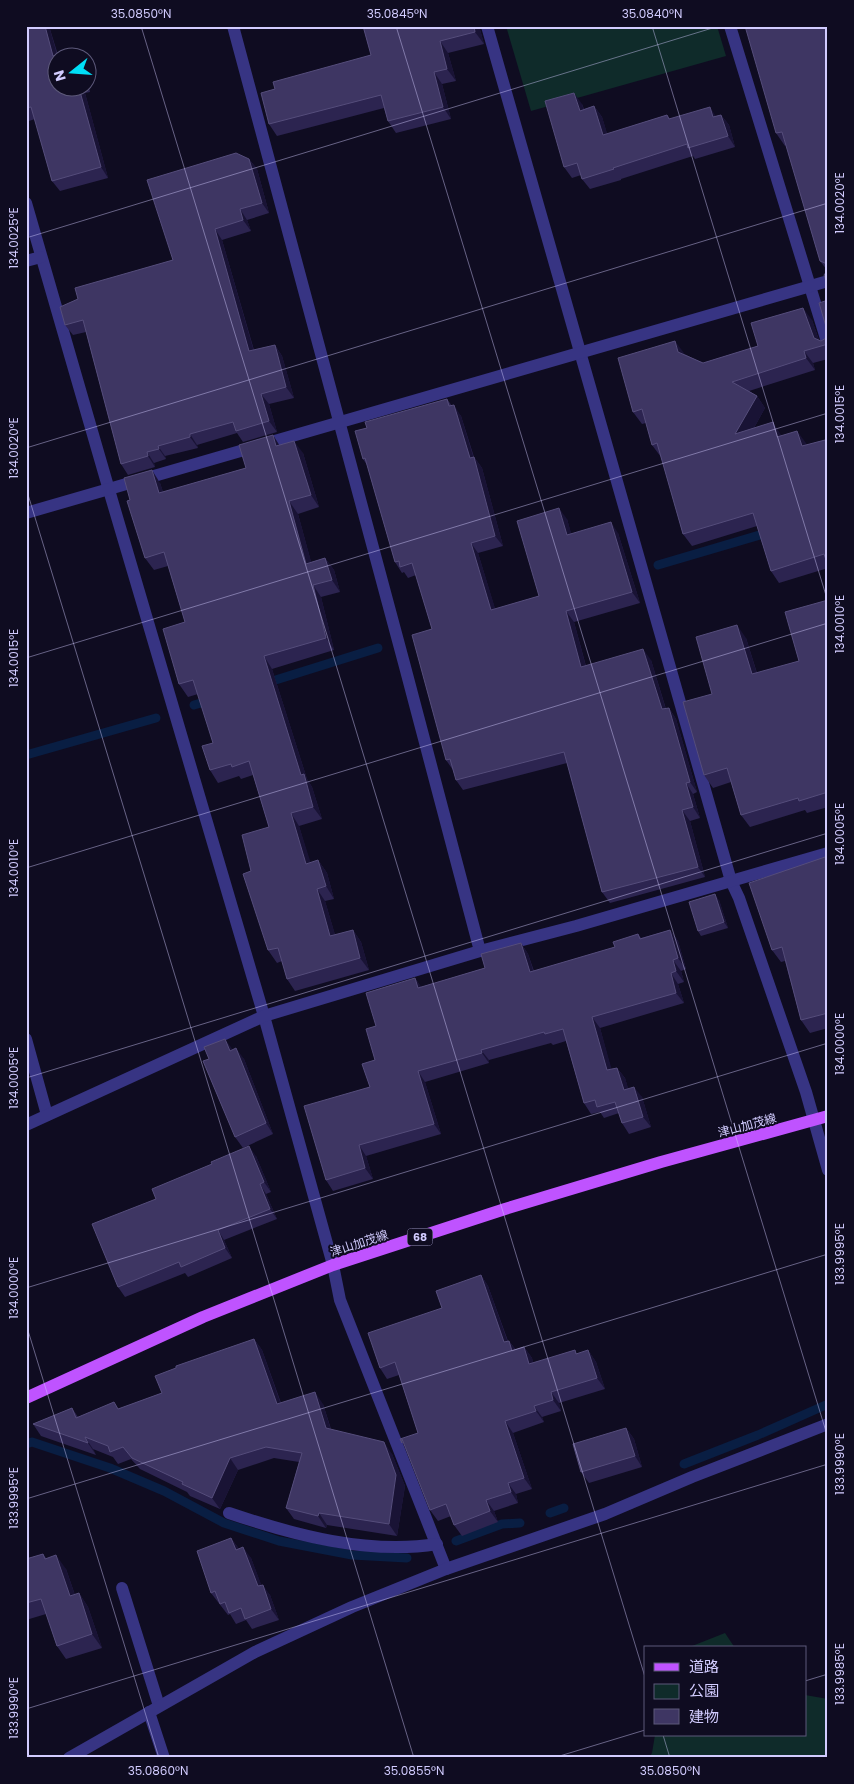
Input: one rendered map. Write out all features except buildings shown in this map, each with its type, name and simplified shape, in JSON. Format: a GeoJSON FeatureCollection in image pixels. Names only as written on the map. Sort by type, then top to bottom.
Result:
{"type":"FeatureCollection","features":[{"type":"Feature","properties":{"kind":"main road","name":"津山加茂線"},"geometry":{"type":"LineString","coordinates":[[26,1398],[203,1317],[333,1265],[505,1209],[828,1116]]}},
{"type":"Feature","properties":{"kind":"street"},"geometry":{"type":"LineString","coordinates":[[233,26],[480,951]]}},
{"type":"Feature","properties":{"kind":"street"},"geometry":{"type":"LineString","coordinates":[[487,26],[731,881],[739,898],[814,1119],[828,1170]]}},
{"type":"Feature","properties":{"kind":"street"},"geometry":{"type":"LineString","coordinates":[[730,26],[828,345]]}},
{"type":"Feature","properties":{"kind":"street"},"geometry":{"type":"LineString","coordinates":[[26,203],[264,1016],[333,1265],[340,1300],[446,1569]]}},
{"type":"Feature","properties":{"kind":"street"},"geometry":{"type":"LineString","coordinates":[[26,262],[41,257]]}},
{"type":"Feature","properties":{"kind":"street"},"geometry":{"type":"LineString","coordinates":[[26,513],[828,280]]}},
{"type":"Feature","properties":{"kind":"street"},"geometry":{"type":"LineString","coordinates":[[26,1125],[264,1016],[480,951],[576,926],[828,853]]}},
{"type":"Feature","properties":{"kind":"street"},"geometry":{"type":"LineString","coordinates":[[26,1039],[47,1115]]}},
{"type":"Feature","properties":{"kind":"street"},"geometry":{"type":"LineString","coordinates":[[69,1758],[255,1652],[352,1607],[446,1569],[605,1514],[692,1477],[828,1424]]}},
{"type":"Feature","properties":{"kind":"street"},"geometry":{"type":"LineString","coordinates":[[229,1513],[276,1529],[368,1545],[420,1547],[437,1544]]}},
{"type":"Feature","properties":{"kind":"street"},"geometry":{"type":"LineString","coordinates":[[122,1588],[154,1709],[164,1758]]}},
{"type":"Feature","properties":{"kind":"green space"},"geometry":{"type":"Polygon","coordinates":[[[506,26],[717,26],[726,56],[531,111],[506,26]]]}},
{"type":"Feature","properties":{"kind":"green space"},"geometry":{"type":"Polygon","coordinates":[[[725,1633],[734,1646],[692,1646],[725,1633]]]}},
{"type":"Feature","properties":{"kind":"green space"},"geometry":{"type":"Polygon","coordinates":[[[806,1695],[828,1699],[828,1758],[649,1758],[652,1753],[655,1736],[806,1736],[806,1695]]]}},
{"type":"Feature","properties":{"kind":"waterway"},"geometry":{"type":"LineString","coordinates":[[658,565],[770,532]]}},
{"type":"Feature","properties":{"kind":"waterway"},"geometry":{"type":"LineString","coordinates":[[266,683],[378,648]]}},
{"type":"Feature","properties":{"kind":"waterway"},"geometry":{"type":"LineString","coordinates":[[194,705],[211,700]]}},
{"type":"Feature","properties":{"kind":"waterway"},"geometry":{"type":"LineString","coordinates":[[26,755],[156,718]]}},
{"type":"Feature","properties":{"kind":"waterway"},"geometry":{"type":"LineString","coordinates":[[684,1464],[758,1435],[828,1404]]}},
{"type":"Feature","properties":{"kind":"waterway"},"geometry":{"type":"LineString","coordinates":[[26,1444],[32,1442],[110,1468],[164,1491],[224,1523],[279,1541],[352,1555],[407,1558]]}},
{"type":"Feature","properties":{"kind":"waterway"},"geometry":{"type":"LineString","coordinates":[[550,1513],[564,1508]]}},
{"type":"Feature","properties":{"kind":"waterway"},"geometry":{"type":"LineString","coordinates":[[456,1541],[502,1524],[520,1523]]}}]}
